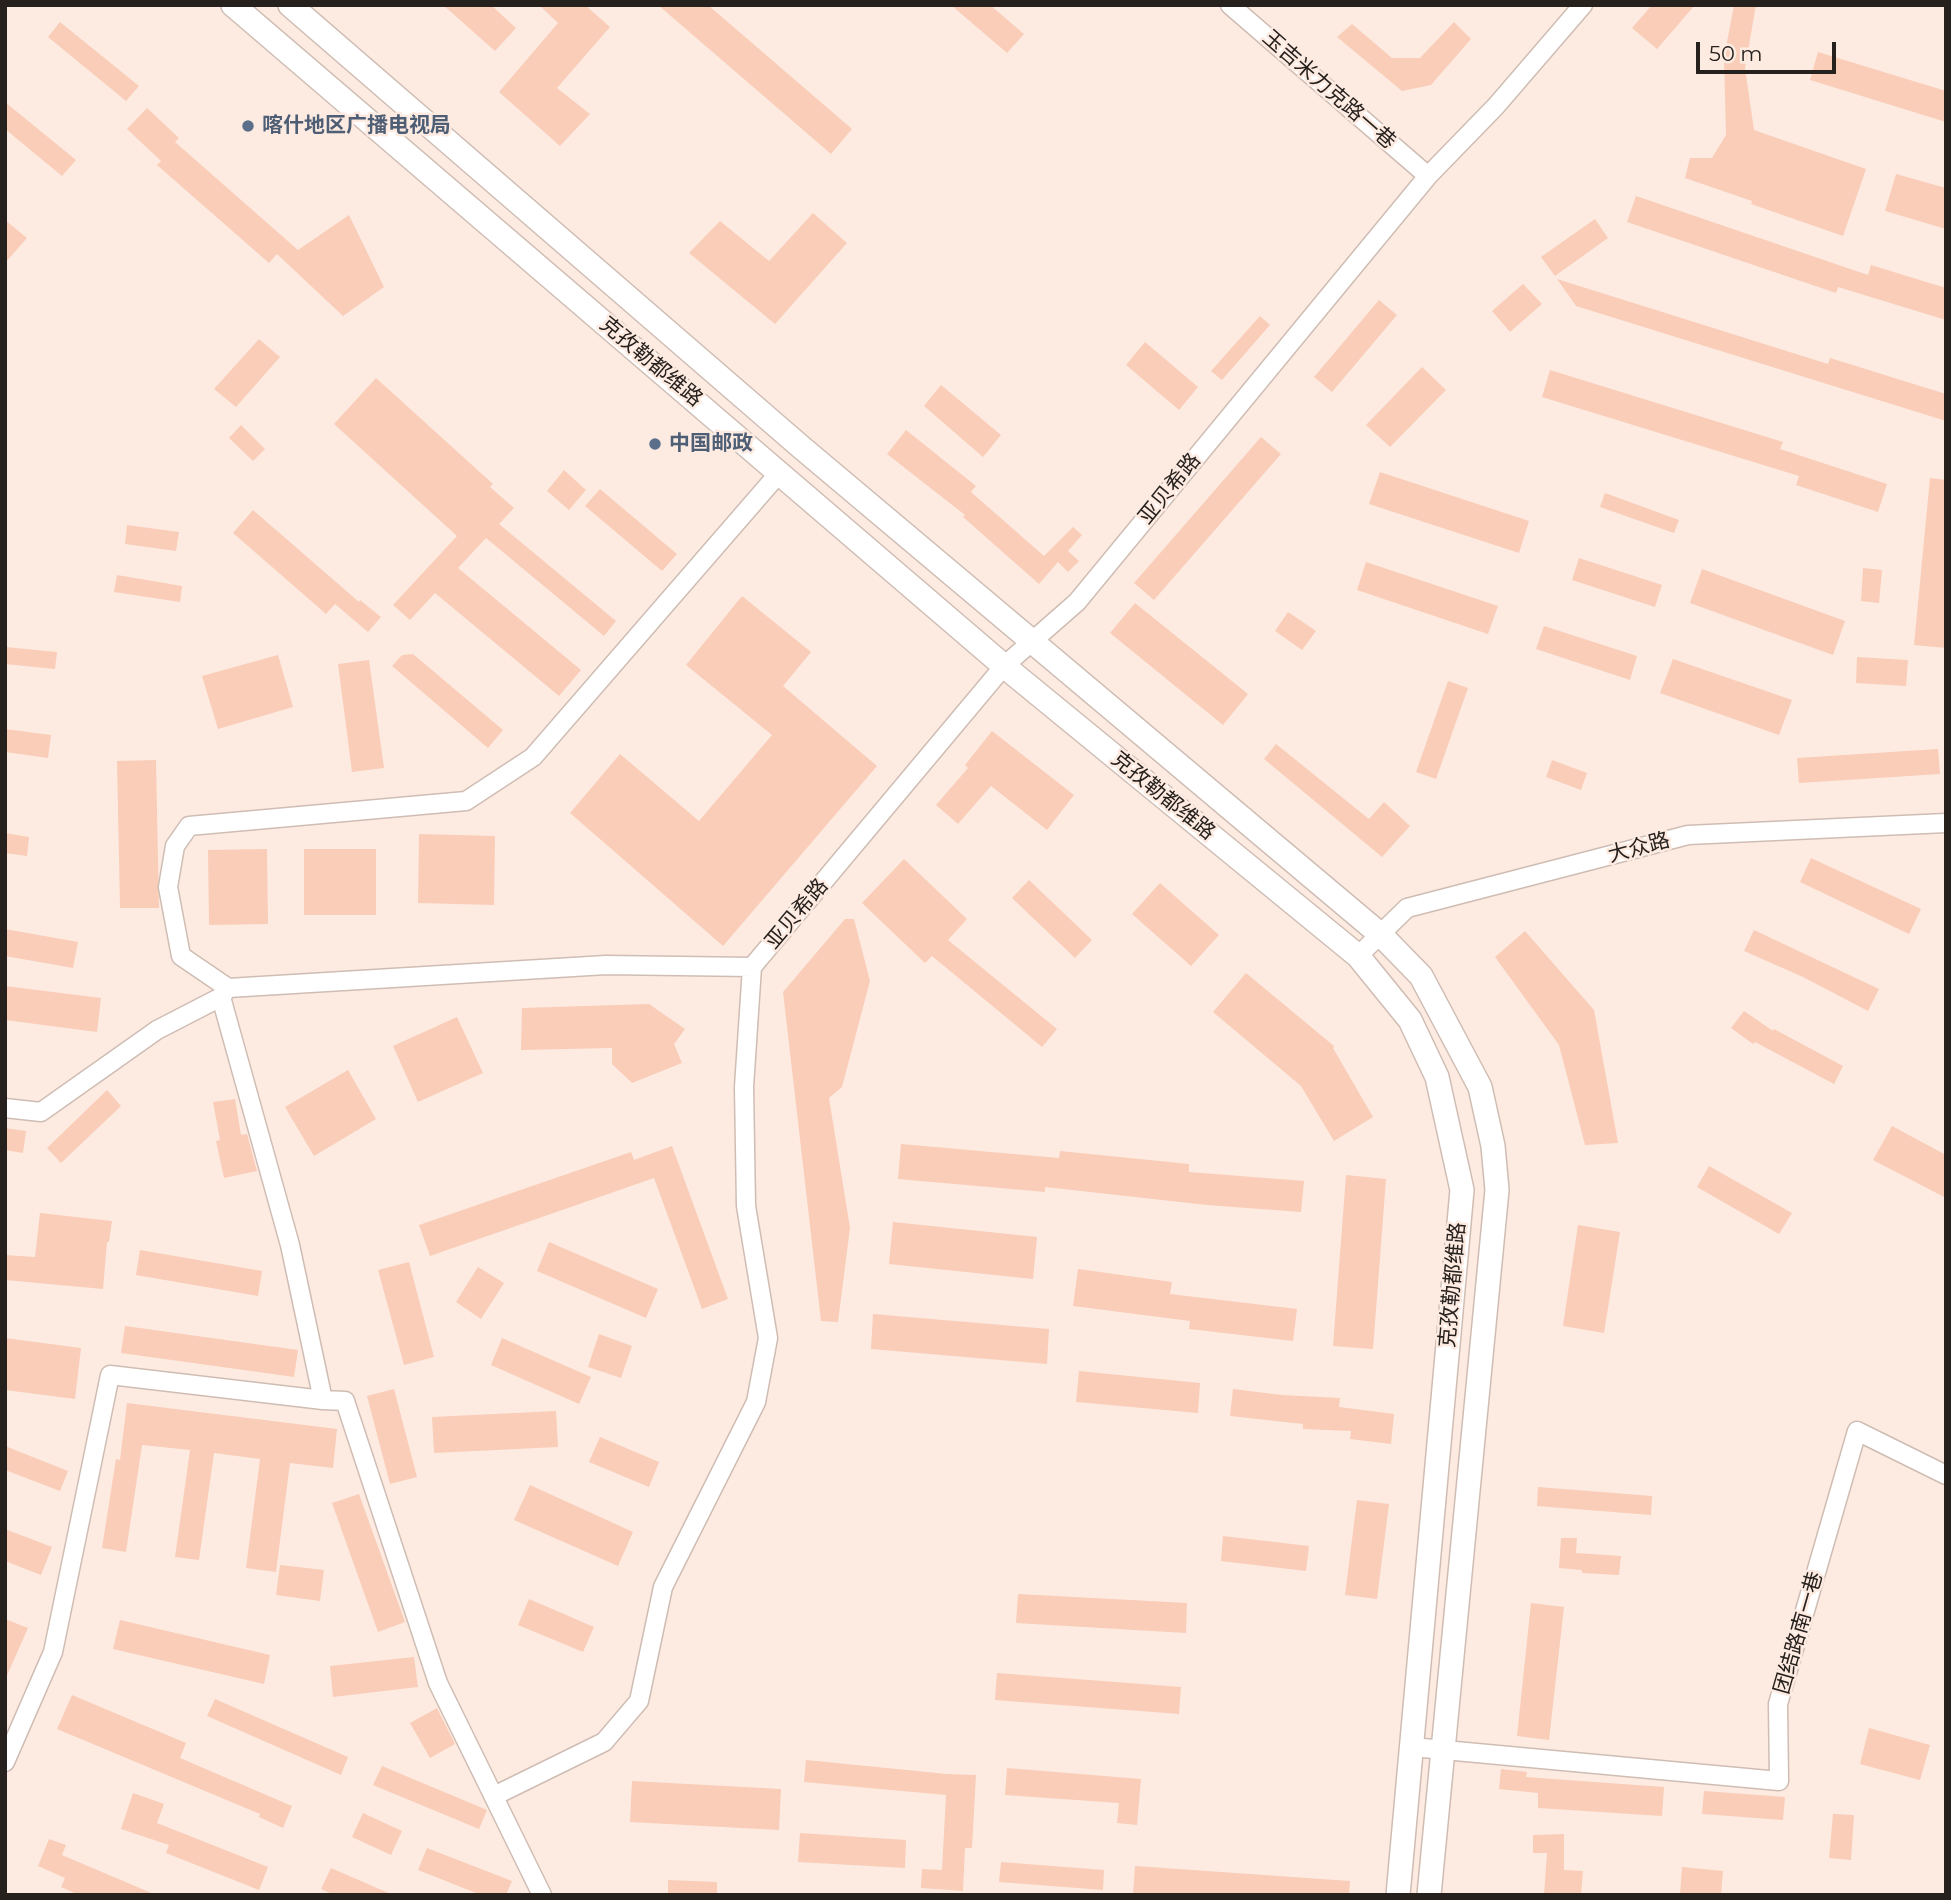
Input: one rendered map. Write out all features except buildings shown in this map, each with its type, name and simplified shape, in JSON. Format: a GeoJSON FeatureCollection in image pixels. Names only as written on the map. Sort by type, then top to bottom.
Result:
{"type":"FeatureCollection","features":[{"type":"Feature","properties":{"kind":"main road","name":"克孜勒都维路"},"geometry":{"type":"LineString","coordinates":[[233,5],[1004,666],[1358,956],[1410,1020],[1437,1077],[1462,1190],[1398,1895]]}},
{"type":"Feature","properties":{"kind":"main road","name":"克孜勒都维路"},"geometry":{"type":"LineString","coordinates":[[290,5],[801,447],[1381,935],[1421,976],[1480,1087],[1493,1146],[1497,1190],[1429,1895]]}},
{"type":"Feature","properties":{"kind":"street","name":"玉吉米力克路一巷"},"geometry":{"type":"LineString","coordinates":[[1230,5],[1428,176]]}},
{"type":"Feature","properties":{"kind":"street","name":"亚贝希路"},"geometry":{"type":"LineString","coordinates":[[752,967],[1004,666],[1077,602],[1428,176],[1496,106],[1583,5]]}},
{"type":"Feature","properties":{"kind":"street"},"geometry":{"type":"LineString","coordinates":[[323,1400],[290,1245],[224,993],[181,956],[168,887],[175,846],[188,826],[466,800],[533,757],[780,472]]}},
{"type":"Feature","properties":{"kind":"street","name":"大众路"},"geometry":{"type":"LineString","coordinates":[[1358,956],[1408,908],[1688,835],[1946,823]]}},
{"type":"Feature","properties":{"kind":"street"},"geometry":{"type":"LineString","coordinates":[[5,1108],[41,1112],[157,1030],[224,993],[606,965],[752,967],[744,1087],[746,1206],[768,1338],[756,1402],[663,1587],[639,1702],[604,1741],[494,1796]]}},
{"type":"Feature","properties":{"kind":"street"},"geometry":{"type":"LineString","coordinates":[[5,1762],[53,1652],[110,1375],[345,1401],[438,1683],[542,1895]]}},
{"type":"Feature","properties":{"kind":"street","name":"团结路南一巷"},"geometry":{"type":"LineString","coordinates":[[1412,1746],[1779,1781],[1778,1704],[1857,1431],[1946,1475]]}},
{"type":"Feature","properties":{"kind":"place","name":"喀什地区广播电视局"},"geometry":{"type":"Point","coordinates":[248,126]}},
{"type":"Feature","properties":{"kind":"place","name":"中国邮政"},"geometry":{"type":"Point","coordinates":[655,444]}}]}
